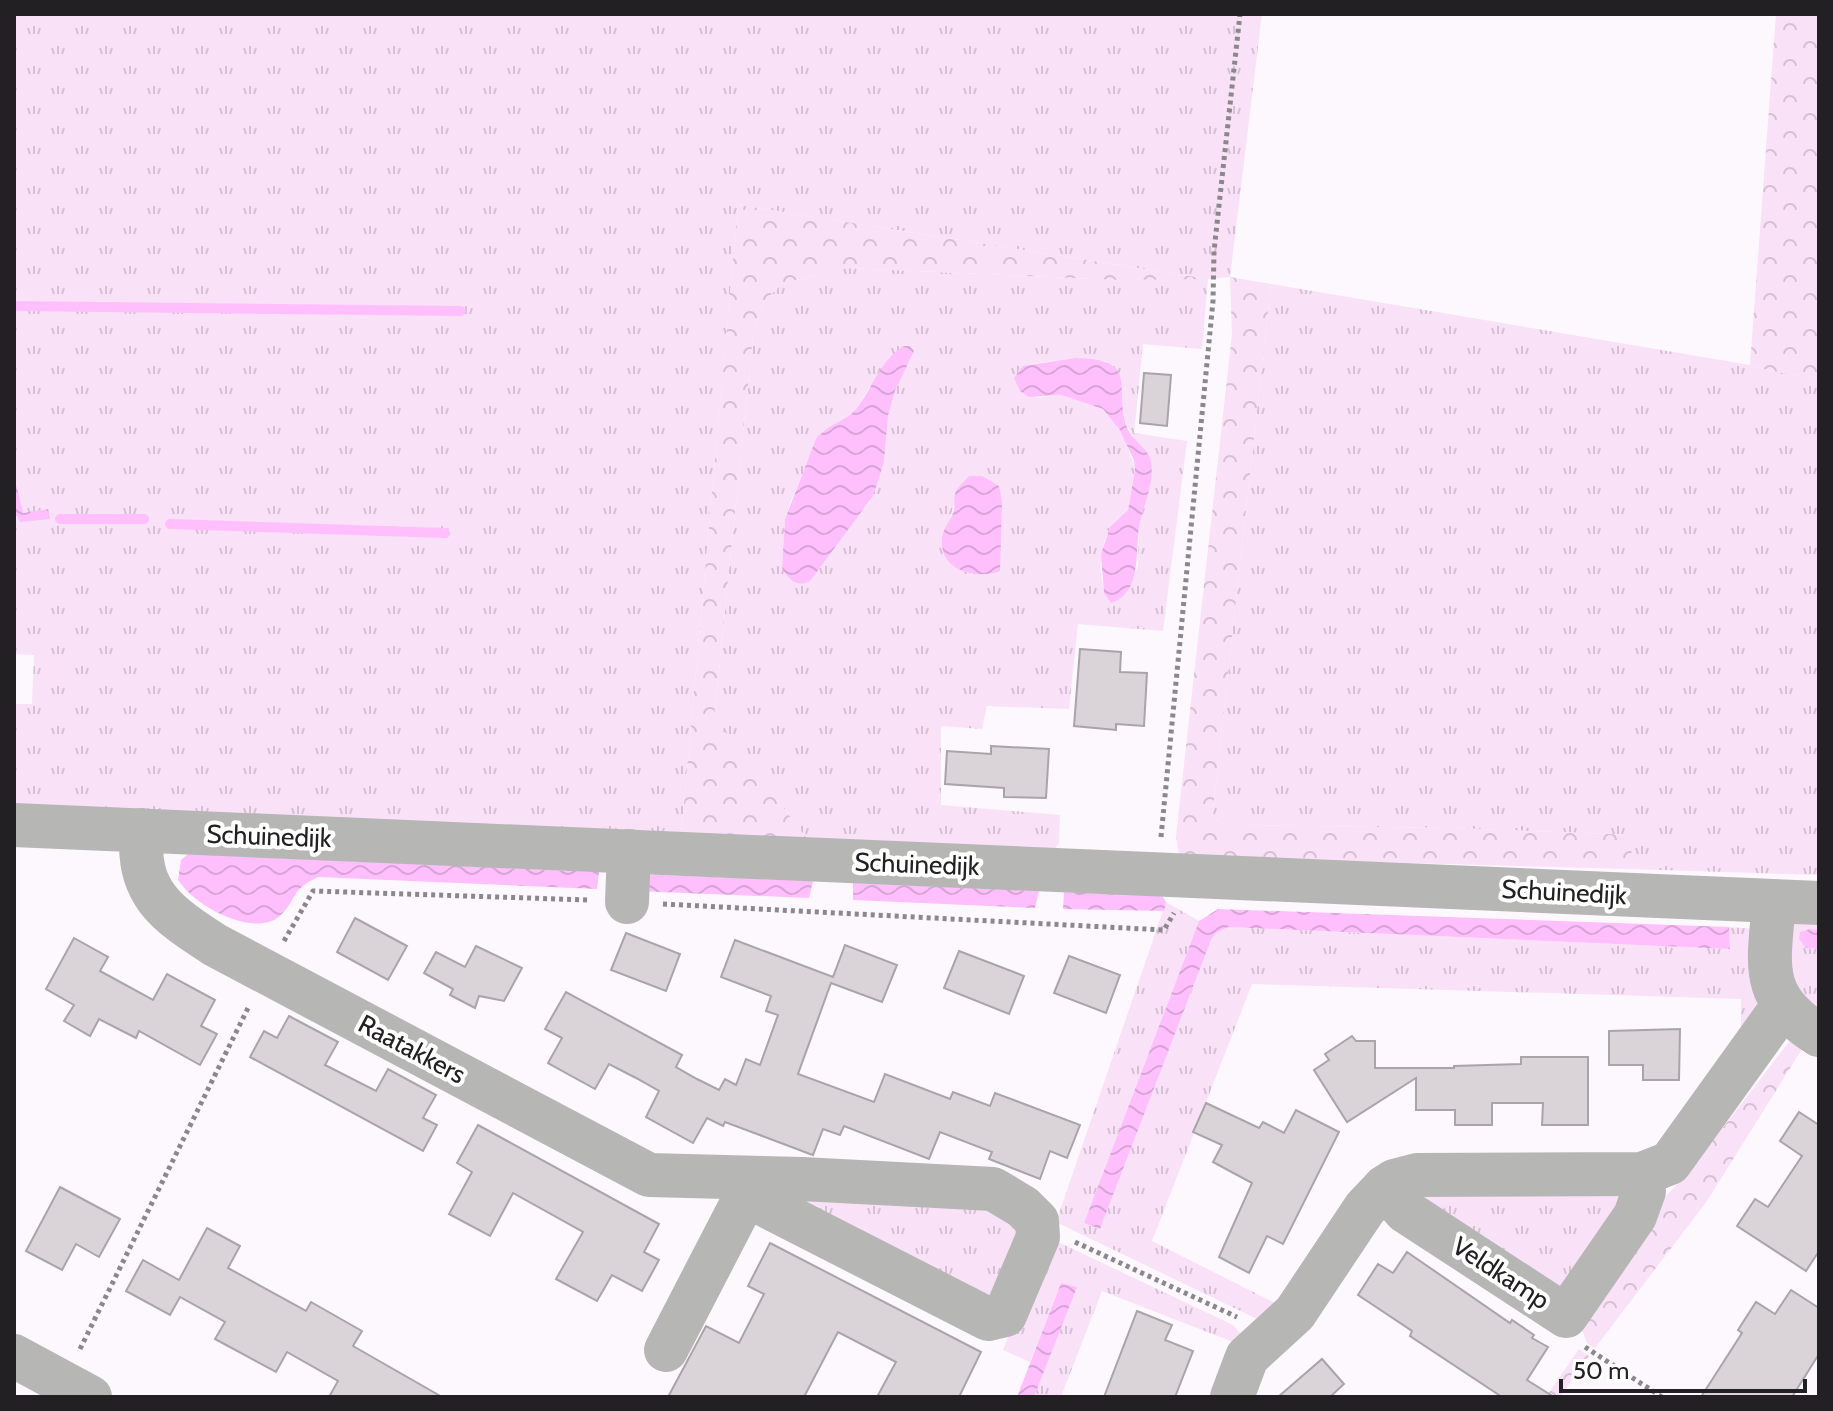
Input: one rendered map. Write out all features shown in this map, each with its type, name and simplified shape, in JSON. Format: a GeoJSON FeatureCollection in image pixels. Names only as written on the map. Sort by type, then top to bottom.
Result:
{"type":"FeatureCollection","features":[{"type":"Feature","properties":{"kind":"street","name":"Schuinedijk"},"geometry":{"type":"LineString","coordinates":[[14,825],[1819,903]]}},
{"type":"Feature","properties":{"kind":"street","name":"Raatakkers"},"geometry":{"type":"LineString","coordinates":[[142,830],[140,851],[144,875],[163,908],[215,945],[649,1175],[754,1186],[993,1189],[1023,1207],[1037,1221],[1038,1237]]}},
{"type":"Feature","properties":{"kind":"street"},"geometry":{"type":"LineString","coordinates":[[627,902],[629,851]]}},
{"type":"Feature","properties":{"kind":"street"},"geometry":{"type":"LineString","coordinates":[[1774,902],[1769,962],[1775,990],[1792,1016],[1819,1035]]}},
{"type":"Feature","properties":{"kind":"street"},"geometry":{"type":"LineString","coordinates":[[1232,1397],[1247,1357],[1295,1313],[1365,1208],[1385,1187],[1394,1181],[1417,1175],[1642,1174],[1670,1163],[1783,1006]]}},
{"type":"Feature","properties":{"kind":"street","name":"Veldkamp"},"geometry":{"type":"LineString","coordinates":[[1385,1187],[1405,1211],[1566,1316],[1635,1216],[1644,1191],[1642,1174]]}},
{"type":"Feature","properties":{"kind":"street"},"geometry":{"type":"LineString","coordinates":[[666,1350],[742,1203],[754,1186],[763,1204],[988,1319],[1005,1315],[1038,1237]]}},
{"type":"Feature","properties":{"kind":"street"},"geometry":{"type":"LineString","coordinates":[[14,1356],[77,1390]]}},
{"type":"Feature","properties":{"kind":"path"},"geometry":{"type":"LineString","coordinates":[[77,1390],[266,972],[313,891],[627,902],[1164,930],[1178,874],[1214,251],[1240,14]]}},
{"type":"Feature","properties":{"kind":"path"},"geometry":{"type":"LineString","coordinates":[[1038,1237],[1054,1231],[1241,1319],[1266,1340]]}},
{"type":"Feature","properties":{"kind":"path"},"geometry":{"type":"LineString","coordinates":[[1566,1316],[1578,1342],[1662,1397]]}},
{"type":"Feature","properties":{"kind":"green space"},"geometry":{"type":"Polygon","coordinates":[[[14,14],[1262,14],[1230,277],[1208,279],[1202,349],[1143,344],[1134,433],[1187,441],[1163,631],[1078,624],[1069,709],[987,706],[982,729],[941,726],[941,805],[1060,815],[1059,843],[1049,858],[808,840],[714,718],[753,335],[764,301],[783,283],[846,268],[1118,280],[1202,278],[738,205],[681,836],[14,810],[14,704],[32,704],[34,655],[14,654],[14,14]],[[913,355],[870,386],[857,409],[821,432],[785,519],[782,568],[810,581],[844,532],[869,503],[884,462],[888,416],[895,391],[913,355]],[[1075,358],[1031,364],[1018,371],[1037,398],[1061,395],[1103,409],[1109,413],[1125,440],[1135,470],[1128,510],[1110,528],[1100,567],[1104,593],[1126,592],[1138,567],[1139,528],[1151,469],[1126,423],[1113,366],[1105,361],[1075,358]],[[969,476],[957,491],[950,519],[955,567],[973,575],[969,476]]]}},
{"type":"Feature","properties":{"kind":"green space"},"geometry":{"type":"Polygon","coordinates":[[[1776,14],[1819,14],[1819,379],[1750,365],[1776,14]]]}},
{"type":"Feature","properties":{"kind":"green space"},"geometry":{"type":"Polygon","coordinates":[[[738,205],[1208,279],[1118,280],[846,268],[783,283],[764,301],[753,335],[714,718],[808,840],[681,836],[738,205]]]}},
{"type":"Feature","properties":{"kind":"green space"},"geometry":{"type":"Polygon","coordinates":[[[1230,277],[1271,284],[1212,818],[1226,825],[1451,828],[1634,835],[1629,869],[1179,854],[1176,836],[1232,334],[1230,277]]]}},
{"type":"Feature","properties":{"kind":"green space"},"geometry":{"type":"Polygon","coordinates":[[[1271,284],[1819,379],[1819,875],[1629,869],[1633,835],[1451,828],[1226,825],[1212,818],[1271,284]]]}},
{"type":"Feature","properties":{"kind":"green space"},"geometry":{"type":"Polygon","coordinates":[[[1166,902],[1199,921],[1084,1223],[1100,1229],[1211,940],[1216,933],[1228,927],[1730,949],[1729,927],[1757,929],[1757,1005],[1741,1028],[1741,999],[1252,984],[1152,1241],[1279,1305],[1257,1319],[1056,1222],[1166,902]]]}},
{"type":"Feature","properties":{"kind":"green space"},"geometry":{"type":"Polygon","coordinates":[[[1819,911],[1819,930],[1810,929],[1806,948],[1819,949],[1819,1022],[1792,997],[1789,929],[1794,921],[1819,911]]]}},
{"type":"Feature","properties":{"kind":"green space"},"geometry":{"type":"Polygon","coordinates":[[[1795,1034],[1807,1041],[1707,1201],[1595,1348],[1587,1343],[1581,1327],[1644,1219],[1688,1173],[1795,1034]]]}},
{"type":"Feature","properties":{"kind":"green space"},"geometry":{"type":"Polygon","coordinates":[[[786,1188],[987,1199],[1025,1229],[994,1301],[788,1205],[786,1188]]]}},
{"type":"Feature","properties":{"kind":"green space"},"geometry":{"type":"Polygon","coordinates":[[[1626,1189],[1571,1293],[1418,1194],[1626,1189]]]}},
{"type":"Feature","properties":{"kind":"green space"},"geometry":{"type":"Polygon","coordinates":[[[1056,1241],[1233,1325],[1243,1337],[1233,1342],[1102,1291],[1061,1397],[1034,1397],[1076,1287],[1061,1283],[1030,1362],[1003,1350],[1044,1247],[1056,1241]]]}},
{"type":"Feature","properties":{"kind":"green space"},"geometry":{"type":"Polygon","coordinates":[[[1579,1349],[1589,1356],[1560,1397],[1546,1397],[1579,1349]]]}},
{"type":"Feature","properties":{"kind":"water"},"geometry":{"type":"Polygon","coordinates":[[[904,346],[910,346],[914,351],[895,391],[888,416],[884,462],[873,496],[810,581],[793,581],[782,568],[785,519],[816,439],[853,413],[883,366],[904,346]]]}},
{"type":"Feature","properties":{"kind":"water"},"geometry":{"type":"Polygon","coordinates":[[[1075,358],[1109,363],[1117,369],[1127,427],[1151,462],[1135,571],[1128,590],[1111,603],[1104,593],[1101,554],[1110,527],[1128,510],[1134,460],[1119,429],[1103,409],[1061,395],[1029,397],[1020,391],[1014,378],[1023,366],[1075,358]]]}},
{"type":"Feature","properties":{"kind":"water"},"geometry":{"type":"Polygon","coordinates":[[[14,476],[23,513],[48,509],[50,519],[20,522],[14,511],[14,476]]]}},
{"type":"Feature","properties":{"kind":"water"},"geometry":{"type":"Polygon","coordinates":[[[969,476],[982,476],[999,486],[1002,501],[1000,571],[991,574],[971,573],[953,566],[943,551],[942,536],[954,510],[955,493],[969,476]]]}},
{"type":"Feature","properties":{"kind":"water"},"geometry":{"type":"Polygon","coordinates":[[[188,854],[599,872],[597,889],[318,877],[298,891],[280,916],[271,921],[248,923],[224,916],[190,894],[178,880],[181,860],[188,854]]]}},
{"type":"Feature","properties":{"kind":"water"},"geometry":{"type":"Polygon","coordinates":[[[636,874],[813,881],[809,898],[636,891],[636,874]]]}},
{"type":"Feature","properties":{"kind":"water"},"geometry":{"type":"Polygon","coordinates":[[[853,883],[1039,891],[1035,908],[853,900],[853,883]]]}},
{"type":"Feature","properties":{"kind":"water"},"geometry":{"type":"Polygon","coordinates":[[[1064,892],[1162,896],[1166,902],[1164,911],[1063,909],[1064,892]]]}},
{"type":"Feature","properties":{"kind":"water"},"geometry":{"type":"Polygon","coordinates":[[[1218,909],[1729,927],[1730,949],[1228,927],[1216,933],[1211,940],[1100,1229],[1084,1223],[1199,921],[1218,909]]]}},
{"type":"Feature","properties":{"kind":"water"},"geometry":{"type":"Polygon","coordinates":[[[1819,930],[1819,949],[1806,948],[1799,939],[1800,932],[1819,930]]]}},
{"type":"Feature","properties":{"kind":"water"},"geometry":{"type":"Polygon","coordinates":[[[1061,1283],[1077,1287],[1034,1397],[1017,1397],[1061,1283]]]}},
{"type":"Feature","properties":{"kind":"building"},"geometry":{"type":"Polygon","coordinates":[[[1144,373],[1171,375],[1167,426],[1140,423],[1144,373]]]}},
{"type":"Feature","properties":{"kind":"building"},"geometry":{"type":"Polygon","coordinates":[[[1080,649],[1121,652],[1120,672],[1147,673],[1144,726],[1116,724],[1116,730],[1074,726],[1080,649]]]}},
{"type":"Feature","properties":{"kind":"building"},"geometry":{"type":"Polygon","coordinates":[[[991,746],[1049,749],[1046,798],[1004,797],[1004,788],[945,784],[947,751],[991,754],[991,746]]]}},
{"type":"Feature","properties":{"kind":"building"},"geometry":{"type":"Polygon","coordinates":[[[355,918],[407,946],[388,980],[337,952],[355,918]]]}},
{"type":"Feature","properties":{"kind":"building"},"geometry":{"type":"Polygon","coordinates":[[[626,933],[680,954],[666,991],[611,970],[626,933]]]}},
{"type":"Feature","properties":{"kind":"building"},"geometry":{"type":"Polygon","coordinates":[[[74,938],[108,957],[100,971],[153,1000],[167,974],[215,1000],[201,1026],[217,1034],[200,1065],[139,1031],[136,1038],[99,1019],[90,1036],[64,1021],[74,1005],[46,989],[74,938]]]}},
{"type":"Feature","properties":{"kind":"building"},"geometry":{"type":"Polygon","coordinates":[[[735,940],[833,977],[845,945],[897,965],[882,1002],[831,983],[798,1074],[874,1102],[885,1074],[950,1099],[953,1092],[990,1106],[995,1093],[1080,1125],[1067,1158],[1050,1151],[1040,1179],[989,1159],[992,1152],[940,1132],[929,1159],[844,1126],[840,1135],[823,1129],[813,1155],[707,1118],[693,1143],[646,1117],[659,1091],[636,1078],[609,1064],[595,1089],[548,1063],[562,1038],[545,1029],[566,992],[682,1055],[676,1067],[697,1079],[719,1090],[725,1079],[736,1085],[746,1059],[760,1065],[778,1015],[766,1011],[771,996],[721,977],[735,940]]]}},
{"type":"Feature","properties":{"kind":"building"},"geometry":{"type":"Polygon","coordinates":[[[476,946],[522,968],[504,1001],[479,996],[475,1008],[450,995],[453,989],[424,973],[436,952],[465,967],[476,946]]]}},
{"type":"Feature","properties":{"kind":"building"},"geometry":{"type":"Polygon","coordinates":[[[959,951],[1024,976],[1009,1014],[944,988],[959,951]]]}},
{"type":"Feature","properties":{"kind":"building"},"geometry":{"type":"Polygon","coordinates":[[[1069,956],[1120,975],[1106,1013],[1054,993],[1069,956]]]}},
{"type":"Feature","properties":{"kind":"building"},"geometry":{"type":"Polygon","coordinates":[[[289,1016],[338,1042],[325,1065],[376,1091],[388,1069],[436,1095],[423,1118],[437,1125],[423,1151],[250,1057],[264,1031],[277,1038],[289,1016]]]}},
{"type":"Feature","properties":{"kind":"building"},"geometry":{"type":"Polygon","coordinates":[[[1680,1029],[1679,1080],[1643,1080],[1643,1065],[1609,1065],[1609,1031],[1680,1029]]]}},
{"type":"Feature","properties":{"kind":"building"},"geometry":{"type":"Polygon","coordinates":[[[1352,1036],[1356,1041],[1375,1041],[1375,1068],[1454,1068],[1521,1064],[1521,1057],[1588,1057],[1588,1125],[1542,1125],[1543,1103],[1492,1103],[1492,1125],[1455,1125],[1455,1110],[1416,1110],[1416,1078],[1347,1122],[1314,1070],[1329,1060],[1325,1054],[1352,1036]]]}},
{"type":"Feature","properties":{"kind":"building"},"geometry":{"type":"Polygon","coordinates":[[[1206,1103],[1259,1128],[1263,1122],[1284,1133],[1296,1110],[1339,1132],[1283,1244],[1267,1236],[1249,1273],[1219,1257],[1252,1183],[1213,1162],[1222,1145],[1193,1132],[1206,1103]]]}},
{"type":"Feature","properties":{"kind":"building"},"geometry":{"type":"Polygon","coordinates":[[[1799,1112],[1819,1125],[1819,1251],[1806,1271],[1737,1226],[1755,1199],[1768,1207],[1802,1156],[1780,1141],[1799,1112]]]}},
{"type":"Feature","properties":{"kind":"building"},"geometry":{"type":"Polygon","coordinates":[[[478,1125],[659,1224],[644,1252],[659,1260],[642,1291],[612,1275],[597,1301],[556,1279],[583,1232],[513,1193],[490,1236],[449,1214],[472,1172],[457,1163],[478,1125]]]}},
{"type":"Feature","properties":{"kind":"building"},"geometry":{"type":"Polygon","coordinates":[[[60,1187],[120,1219],[99,1257],[76,1244],[62,1270],[26,1251],[60,1187]]]}},
{"type":"Feature","properties":{"kind":"building"},"geometry":{"type":"Polygon","coordinates":[[[207,1228],[240,1246],[228,1268],[306,1311],[311,1302],[362,1331],[353,1346],[442,1397],[329,1397],[338,1381],[287,1352],[276,1372],[215,1339],[225,1322],[180,1297],[170,1315],[126,1291],[143,1260],[179,1280],[207,1228]]]}},
{"type":"Feature","properties":{"kind":"building"},"geometry":{"type":"Polygon","coordinates":[[[770,1243],[981,1352],[959,1397],[877,1397],[896,1362],[838,1332],[804,1397],[668,1397],[706,1326],[739,1343],[764,1294],[748,1286],[770,1243]]]}},
{"type":"Feature","properties":{"kind":"building"},"geometry":{"type":"Polygon","coordinates":[[[1407,1252],[1548,1347],[1527,1380],[1554,1397],[1502,1397],[1410,1336],[1412,1331],[1358,1295],[1378,1264],[1393,1273],[1407,1252]]]}},
{"type":"Feature","properties":{"kind":"building"},"geometry":{"type":"Polygon","coordinates":[[[1791,1290],[1819,1308],[1819,1354],[1792,1397],[1701,1397],[1742,1333],[1738,1330],[1756,1302],[1775,1314],[1791,1290]]]}},
{"type":"Feature","properties":{"kind":"building"},"geometry":{"type":"Polygon","coordinates":[[[1137,1311],[1172,1325],[1165,1340],[1193,1351],[1175,1397],[1104,1397],[1137,1311]]]}},
{"type":"Feature","properties":{"kind":"building"},"geometry":{"type":"Polygon","coordinates":[[[1322,1359],[1344,1384],[1330,1397],[1278,1397],[1322,1359]]]}},
{"type":"Feature","properties":{"kind":"waterway"},"geometry":{"type":"LineString","coordinates":[[14,306],[461,311]]}},
{"type":"Feature","properties":{"kind":"waterway"},"geometry":{"type":"LineString","coordinates":[[60,519],[144,519]]}},
{"type":"Feature","properties":{"kind":"waterway"},"geometry":{"type":"LineString","coordinates":[[170,524],[445,533]]}}]}
